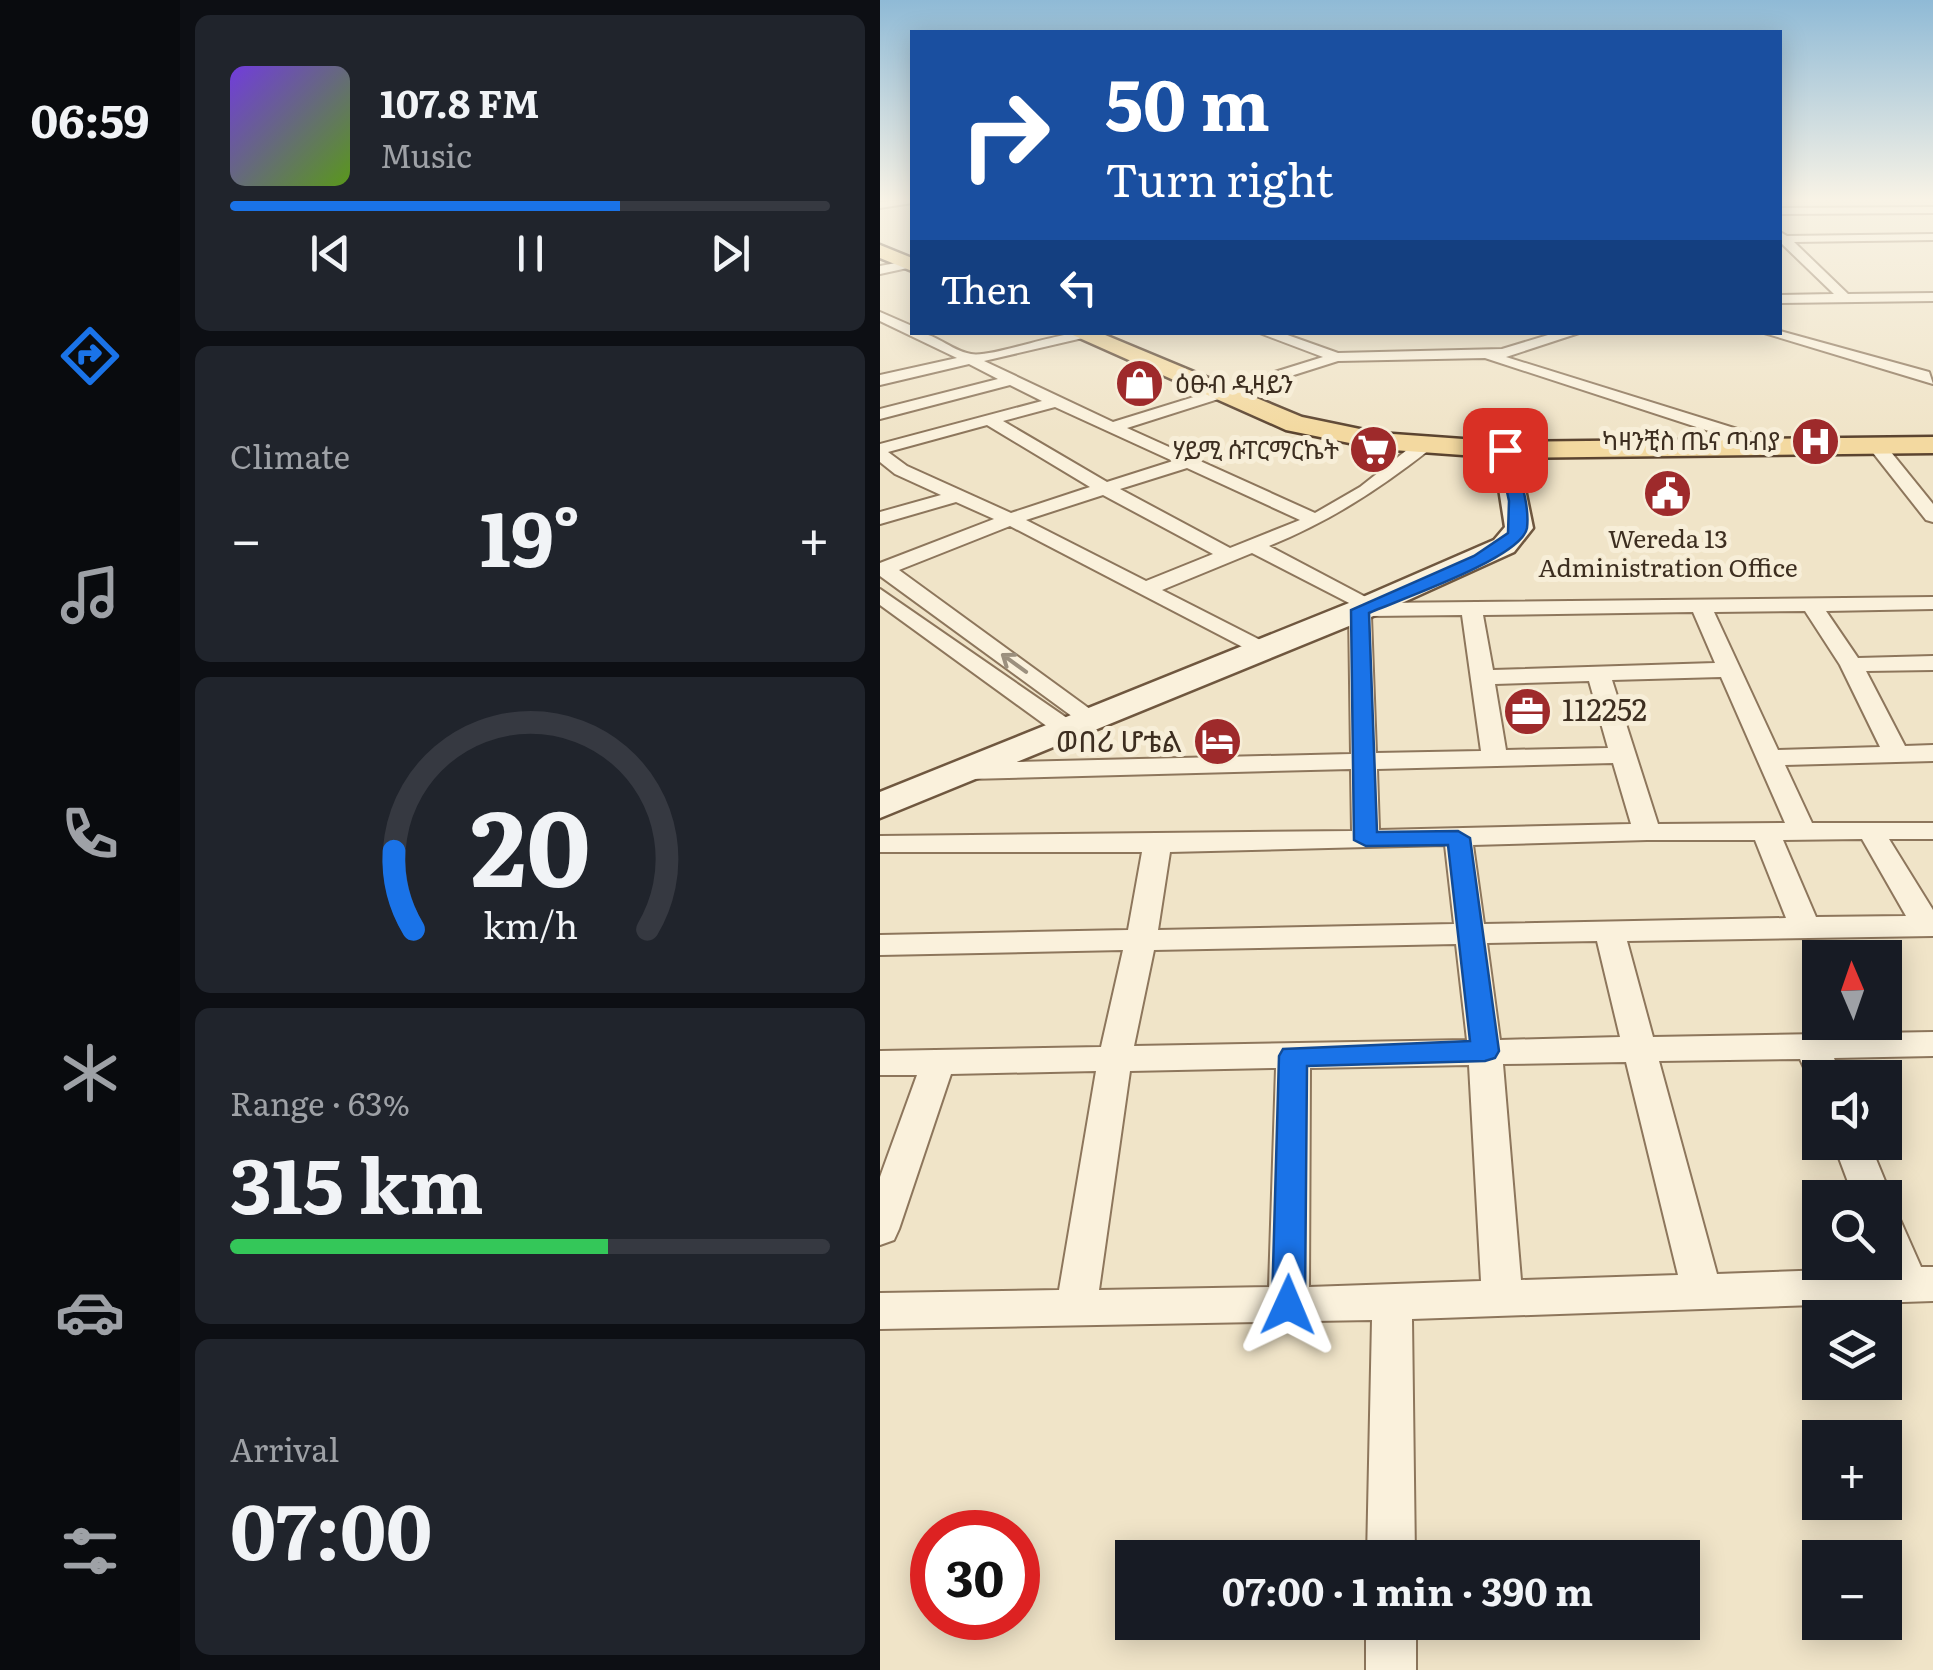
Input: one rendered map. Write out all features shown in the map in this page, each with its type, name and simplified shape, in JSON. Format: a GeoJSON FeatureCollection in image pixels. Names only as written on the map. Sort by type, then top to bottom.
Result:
{"type":"FeatureCollection","features":[{"type":"Feature","properties":{"kind":"main road"},"geometry":{"type":"LineString","coordinates":[[1082,335],[1317,430],[1423,446],[1505,450],[1933,444]]}},
{"type":"Feature","properties":{"kind":"street"},"geometry":{"type":"LineString","coordinates":[[1823,277],[1844,298]]}},
{"type":"Feature","properties":{"kind":"street"},"geometry":{"type":"LineString","coordinates":[[1782,299],[1933,297]]}},
{"type":"Feature","properties":{"kind":"street"},"geometry":{"type":"LineString","coordinates":[[880,316],[910,329]]}},
{"type":"Feature","properties":{"kind":"street"},"geometry":{"type":"LineString","coordinates":[[880,338],[910,332]]}},
{"type":"Feature","properties":{"kind":"street"},"geometry":{"type":"LineString","coordinates":[[922,335],[1056,402],[1316,520]]}},
{"type":"Feature","properties":{"kind":"street"},"geometry":{"type":"LineString","coordinates":[[880,380],[1076,335]]}},
{"type":"Feature","properties":{"kind":"street"},"geometry":{"type":"LineString","coordinates":[[1273,335],[1338,358]]}},
{"type":"Feature","properties":{"kind":"street"},"geometry":{"type":"LineString","coordinates":[[1114,427],[1338,358],[1486,353],[1562,335]]}},
{"type":"Feature","properties":{"kind":"street"},"geometry":{"type":"LineString","coordinates":[[1779,335],[1930,374]]}},
{"type":"Feature","properties":{"kind":"street"},"geometry":{"type":"LineString","coordinates":[[1445,338],[1773,446]]}},
{"type":"Feature","properties":{"kind":"street"},"geometry":{"type":"LineString","coordinates":[[880,367],[898,376]]}},
{"type":"Feature","properties":{"kind":"street"},"geometry":{"type":"LineString","coordinates":[[880,414],[1011,380]]}},
{"type":"Feature","properties":{"kind":"street"},"geometry":{"type":"LineString","coordinates":[[880,451],[1056,402]]}},
{"type":"Feature","properties":{"kind":"street"},"geometry":{"type":"LineString","coordinates":[[990,421],[1230,556]]}},
{"type":"Feature","properties":{"kind":"street"},"geometry":{"type":"LineString","coordinates":[[1876,445],[1933,516]]}},
{"type":"Feature","properties":{"kind":"street"},"geometry":{"type":"LineString","coordinates":[[1143,590],[1316,520],[1366,491],[1423,446]]}},
{"type":"Feature","properties":{"kind":"street"},"geometry":{"type":"LineString","coordinates":[[880,806],[1480,560],[1515,536],[1519,528],[1505,450]]}},
{"type":"Feature","properties":{"kind":"street"},"geometry":{"type":"LineString","coordinates":[[880,451],[902,470],[1014,521],[1260,649]]}},
{"type":"Feature","properties":{"kind":"street"},"geometry":{"type":"LineString","coordinates":[[882,569],[1104,488],[1189,462]]}},
{"type":"Feature","properties":{"kind":"street"},"geometry":{"type":"LineString","coordinates":[[880,476],[902,470]]}},
{"type":"Feature","properties":{"kind":"street"},"geometry":{"type":"LineString","coordinates":[[880,518],[960,495]]}},
{"type":"Feature","properties":{"kind":"street"},"geometry":{"type":"LineString","coordinates":[[1254,546],[1364,607],[1472,610],[1933,603]]}},
{"type":"Feature","properties":{"kind":"street"},"geometry":{"type":"LineString","coordinates":[[882,569],[1081,725]]}},
{"type":"Feature","properties":{"kind":"street"},"geometry":{"type":"LineString","coordinates":[[880,596],[1081,725]]}},
{"type":"Feature","properties":{"kind":"street"},"geometry":{"type":"LineString","coordinates":[[1812,605],[1851,665],[1896,754]]}},
{"type":"Feature","properties":{"kind":"street"},"geometry":{"type":"LineString","coordinates":[[1364,607],[1366,840]]}},
{"type":"Feature","properties":{"kind":"street"},"geometry":{"type":"LineString","coordinates":[[1700,607],[1803,833]]}},
{"type":"Feature","properties":{"kind":"street"},"geometry":{"type":"LineString","coordinates":[[1472,610],[1495,758]]}},
{"type":"Feature","properties":{"kind":"street"},"geometry":{"type":"LineString","coordinates":[[1851,665],[1933,663]]}},
{"type":"Feature","properties":{"kind":"street"},"geometry":{"type":"LineString","coordinates":[[1484,677],[1729,670]]}},
{"type":"Feature","properties":{"kind":"street"},"geometry":{"type":"LineString","coordinates":[[1598,673],[1646,832]]}},
{"type":"Feature","properties":{"kind":"street"},"geometry":{"type":"LineString","coordinates":[[1769,758],[1933,753]]}},
{"type":"Feature","properties":{"kind":"street"},"geometry":{"type":"LineString","coordinates":[[969,771],[1624,755]]}},
{"type":"Feature","properties":{"kind":"street"},"geometry":{"type":"LineString","coordinates":[[880,844],[1157,844],[1646,832],[1933,832]]}},
{"type":"Feature","properties":{"kind":"street"},"geometry":{"type":"LineString","coordinates":[[1871,832],[1920,915],[1932,925]]}},
{"type":"Feature","properties":{"kind":"street"},"geometry":{"type":"LineString","coordinates":[[1766,833],[1806,927]]}},
{"type":"Feature","properties":{"kind":"street"},"geometry":{"type":"LineString","coordinates":[[1458,838],[1485,1051],[1502,1298]]}},
{"type":"Feature","properties":{"kind":"street"},"geometry":{"type":"LineString","coordinates":[[1076,1309],[1115,1057],[1157,844]]}},
{"type":"Feature","properties":{"kind":"street"},"geometry":{"type":"LineString","coordinates":[[880,945],[1932,925]]}},
{"type":"Feature","properties":{"kind":"street"},"geometry":{"type":"LineString","coordinates":[[1610,934],[1702,1293]]}},
{"type":"Feature","properties":{"kind":"street"},"geometry":{"type":"LineString","coordinates":[[1837,1060],[1933,1044]]}},
{"type":"Feature","properties":{"kind":"street"},"geometry":{"type":"LineString","coordinates":[[880,1062],[1485,1051],[1640,1052],[1802,1062]]}},
{"type":"Feature","properties":{"kind":"street"},"geometry":{"type":"LineString","coordinates":[[1288,1305],[1293,1056]]}},
{"type":"Feature","properties":{"kind":"street"},"geometry":{"type":"LineString","coordinates":[[880,1228],[939,1061]]}},
{"type":"Feature","properties":{"kind":"street"},"geometry":{"type":"LineString","coordinates":[[880,1310],[1288,1305],[1921,1284],[1902,1253]]}},
{"type":"Feature","properties":{"kind":"street"},"geometry":{"type":"LineString","coordinates":[[1391,1540],[1392,1302]]}},
{"type":"Feature","properties":{"kind":"street"},"geometry":{"type":"LineString","coordinates":[[1391,1640],[1391,1670]]}},
{"type":"Feature","properties":{"kind":"place","name":"ዕፁብ ዲዛይን"},"geometry":{"type":"Point","coordinates":[1140,384]}},
{"type":"Feature","properties":{"kind":"place","name":"ካዛንቺስ ጤና ጣብያ"},"geometry":{"type":"Point","coordinates":[1815,441]}},
{"type":"Feature","properties":{"kind":"place","name":"ሃይሚ ሱፐርማርኬት"},"geometry":{"type":"Point","coordinates":[1374,450]}},
{"type":"Feature","properties":{"kind":"place","name":"Wereda 13 Administration Office"},"geometry":{"type":"Point","coordinates":[1668,493]}},
{"type":"Feature","properties":{"kind":"place","name":"112252"},"geometry":{"type":"Point","coordinates":[1527,711]}},
{"type":"Feature","properties":{"kind":"place","name":"ወበሪ ሆቴል"},"geometry":{"type":"Point","coordinates":[1217,742]}},
{"type":"Feature","properties":{"kind":"route"},"geometry":{"type":"LineString","coordinates":[[1288,1305],[1293,1056],[1485,1051],[1458,838],[1366,840],[1360,610],[1480,560],[1515,536],[1519,528],[1517,501],[1505,450]]}}]}
